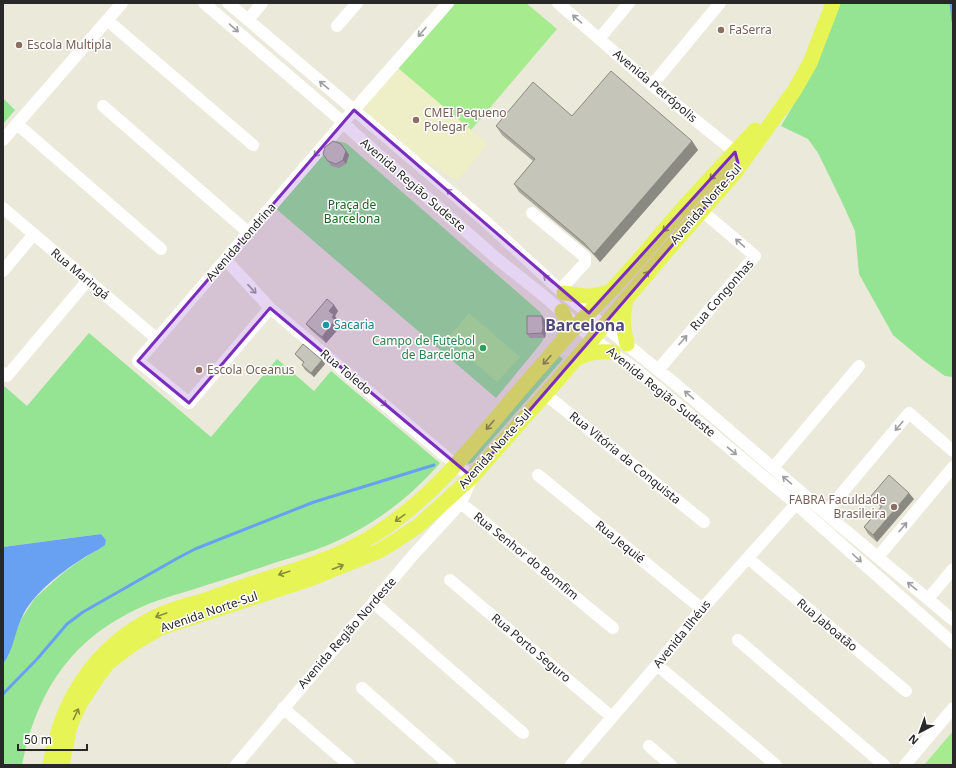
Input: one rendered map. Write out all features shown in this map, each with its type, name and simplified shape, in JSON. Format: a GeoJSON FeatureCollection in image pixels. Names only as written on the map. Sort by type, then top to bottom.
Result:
{"type":"FeatureCollection","features":[{"type":"Feature","properties":{"kind":"main road","name":"Avenida Norte-Sul"},"geometry":{"type":"LineString","coordinates":[[50,765],[59,728],[72,695],[95,662],[123,637],[155,617],[323,561],[356,546],[405,515],[435,488],[577,325],[609,292],[692,198],[760,125],[777,103],[811,42],[825,3]]}},
{"type":"Feature","properties":{"kind":"main road","name":"Avenida Norte-Sul"},"geometry":{"type":"LineString","coordinates":[[62,765],[70,726],[80,704],[98,675],[108,663],[133,644],[160,628],[310,579],[379,550],[418,526],[472,477],[593,339],[603,325],[626,300],[701,210],[734,174],[794,91],[810,63],[833,3]]}},
{"type":"Feature","properties":{"kind":"main road"},"geometry":{"type":"LineString","coordinates":[[562,291],[581,296],[596,296],[609,292]]}},
{"type":"Feature","properties":{"kind":"main road"},"geometry":{"type":"LineString","coordinates":[[626,300],[622,316],[627,344]]}},
{"type":"Feature","properties":{"kind":"main road"},"geometry":{"type":"LineString","coordinates":[[559,346],[568,326],[562,312]]}},
{"type":"Feature","properties":{"kind":"main road"},"geometry":{"type":"LineString","coordinates":[[574,361],[584,355],[598,351],[613,352]]}},
{"type":"Feature","properties":{"kind":"street"},"geometry":{"type":"LineString","coordinates":[[3,140],[122,3]]}},
{"type":"Feature","properties":{"kind":"street","name":"Avenida Região Sudeste"},"geometry":{"type":"LineString","coordinates":[[204,3],[344,123],[471,237],[545,297],[593,339],[639,372],[796,504],[953,644]]}},
{"type":"Feature","properties":{"kind":"street","name":"Avenida Região Sudeste"},"geometry":{"type":"LineString","coordinates":[[228,3],[485,221],[588,314],[627,344],[953,620]]}},
{"type":"Feature","properties":{"kind":"street"},"geometry":{"type":"LineString","coordinates":[[248,20],[262,3]]}},
{"type":"Feature","properties":{"kind":"street"},"geometry":{"type":"LineString","coordinates":[[336,26],[357,3]]}},
{"type":"Feature","properties":{"kind":"street","name":"Avenida Londrina"},"geometry":{"type":"LineString","coordinates":[[270,308],[189,403],[138,361],[448,3]]}},
{"type":"Feature","properties":{"kind":"street","name":"Avenida Petrópolis"},"geometry":{"type":"LineString","coordinates":[[558,3],[652,85],[735,152]]}},
{"type":"Feature","properties":{"kind":"street"},"geometry":{"type":"LineString","coordinates":[[599,38],[629,3]]}},
{"type":"Feature","properties":{"kind":"street"},"geometry":{"type":"LineString","coordinates":[[652,85],[720,3]]}},
{"type":"Feature","properties":{"kind":"street"},"geometry":{"type":"LineString","coordinates":[[107,20],[252,145]]}},
{"type":"Feature","properties":{"kind":"street"},"geometry":{"type":"LineString","coordinates":[[103,106],[249,233]]}},
{"type":"Feature","properties":{"kind":"street"},"geometry":{"type":"LineString","coordinates":[[17,124],[161,249]]}},
{"type":"Feature","properties":{"kind":"street"},"geometry":{"type":"LineString","coordinates":[[734,174],[738,163],[738,154],[735,152]]}},
{"type":"Feature","properties":{"kind":"street","name":"Rua Maringá"},"geometry":{"type":"LineString","coordinates":[[3,208],[157,339]]}},
{"type":"Feature","properties":{"kind":"street","name":"Rua Congonhas"},"geometry":{"type":"LineString","coordinates":[[658,370],[755,256],[701,210]]}},
{"type":"Feature","properties":{"kind":"street"},"geometry":{"type":"LineString","coordinates":[[532,213],[585,257],[585,263],[562,291]]}},
{"type":"Feature","properties":{"kind":"street"},"geometry":{"type":"LineString","coordinates":[[471,237],[473,232],[485,221]]}},
{"type":"Feature","properties":{"kind":"street"},"geometry":{"type":"LineString","coordinates":[[3,271],[34,234]]}},
{"type":"Feature","properties":{"kind":"street"},"geometry":{"type":"LineString","coordinates":[[496,257],[500,257],[504,253],[508,243]]}},
{"type":"Feature","properties":{"kind":"street","name":"Rua Toledo"},"geometry":{"type":"LineString","coordinates":[[226,260],[270,308],[472,477]]}},
{"type":"Feature","properties":{"kind":"street"},"geometry":{"type":"LineString","coordinates":[[5,374],[88,280]]}},
{"type":"Feature","properties":{"kind":"street"},"geometry":{"type":"LineString","coordinates":[[773,468],[860,366]]}},
{"type":"Feature","properties":{"kind":"street","name":"Rua Vitória da Conquista"},"geometry":{"type":"LineString","coordinates":[[545,394],[704,522]]}},
{"type":"Feature","properties":{"kind":"street"},"geometry":{"type":"LineString","coordinates":[[826,512],[910,412],[953,451]]}},
{"type":"Feature","properties":{"kind":"street"},"geometry":{"type":"LineString","coordinates":[[878,557],[953,467]]}},
{"type":"Feature","properties":{"kind":"street","name":"Rua Jequié"},"geometry":{"type":"LineString","coordinates":[[538,474],[702,609]]}},
{"type":"Feature","properties":{"kind":"street"},"geometry":{"type":"LineString","coordinates":[[461,503],[472,477]]}},
{"type":"Feature","properties":{"kind":"street","name":"Avenida Região Nordeste"},"geometry":{"type":"LineString","coordinates":[[236,765],[326,656],[374,603],[415,553],[461,503]]}},
{"type":"Feature","properties":{"kind":"street","name":"Rua Senhor do Bomfim"},"geometry":{"type":"LineString","coordinates":[[461,503],[613,628]]}},
{"type":"Feature","properties":{"kind":"street","name":"Avenida Ilhéus"},"geometry":{"type":"LineString","coordinates":[[571,765],[657,665],[702,609],[796,504]]}},
{"type":"Feature","properties":{"kind":"street","name":"Rua Jaboatão"},"geometry":{"type":"LineString","coordinates":[[748,558],[906,691]]}},
{"type":"Feature","properties":{"kind":"street"},"geometry":{"type":"LineString","coordinates":[[928,599],[953,569]]}},
{"type":"Feature","properties":{"kind":"street","name":"Rua Porto Seguro"},"geometry":{"type":"LineString","coordinates":[[450,580],[612,717]]}},
{"type":"Feature","properties":{"kind":"street"},"geometry":{"type":"LineString","coordinates":[[374,603],[523,733]]}},
{"type":"Feature","properties":{"kind":"street"},"geometry":{"type":"LineString","coordinates":[[738,640],[884,765]]}},
{"type":"Feature","properties":{"kind":"street"},"geometry":{"type":"LineString","coordinates":[[657,665],[776,765]]}},
{"type":"Feature","properties":{"kind":"street"},"geometry":{"type":"LineString","coordinates":[[362,688],[450,765]]}},
{"type":"Feature","properties":{"kind":"street"},"geometry":{"type":"LineString","coordinates":[[283,708],[349,765]]}},
{"type":"Feature","properties":{"kind":"street"},"geometry":{"type":"LineString","coordinates":[[905,765],[953,708]]}},
{"type":"Feature","properties":{"kind":"street"},"geometry":{"type":"LineString","coordinates":[[649,746],[671,765]]}},
{"type":"Feature","properties":{"kind":"highlighted area"},"geometry":{"type":"Polygon","coordinates":[[[354,110],[589,313],[735,152],[738,163],[734,174],[472,477],[270,308],[189,403],[138,361],[354,110]]]}},
{"type":"Feature","properties":{"kind":"shaded area","name":"CMEI Pequeno Polegar"},"geometry":{"type":"Polygon","coordinates":[[[398,68],[488,144],[457,181],[409,151],[362,110],[398,68]]]}},
{"type":"Feature","properties":{"kind":"green space"},"geometry":{"type":"Polygon","coordinates":[[[454,3],[526,3],[557,29],[471,130],[398,68],[454,3]]]}},
{"type":"Feature","properties":{"kind":"green space"},"geometry":{"type":"Polygon","coordinates":[[[839,3],[953,3],[953,377],[945,376],[893,335],[859,274],[855,231],[818,153],[808,139],[781,126],[817,65],[839,3]]]}},
{"type":"Feature","properties":{"kind":"green space"},"geometry":{"type":"Polygon","coordinates":[[[3,98],[15,110],[3,124],[3,98]]]}},
{"type":"Feature","properties":{"kind":"green space","name":"Praça de Barcelona"},"geometry":{"type":"Polygon","coordinates":[[[337,141],[346,143],[540,312],[546,327],[542,342],[496,398],[274,207],[333,142],[337,141]]]}},
{"type":"Feature","properties":{"kind":"green space","name":"Campo de Futebol de Barcelona"},"geometry":{"type":"Polygon","coordinates":[[[469,313],[520,357],[497,382],[447,339],[469,313]]]}},
{"type":"Feature","properties":{"kind":"green space"},"geometry":{"type":"Polygon","coordinates":[[[89,333],[211,437],[277,359],[314,391],[331,371],[440,463],[403,500],[359,530],[344,538],[315,550],[150,603],[136,609],[107,626],[71,657],[57,676],[35,717],[22,765],[3,765],[3,664],[8,656],[20,621],[35,598],[63,573],[103,546],[106,540],[101,534],[3,547],[3,385],[27,406],[89,333]]]}},
{"type":"Feature","properties":{"kind":"green space"},"geometry":{"type":"Polygon","coordinates":[[[558,355],[563,359],[472,463],[468,464],[468,462],[558,355]]]}},
{"type":"Feature","properties":{"kind":"green space"},"geometry":{"type":"Polygon","coordinates":[[[953,731],[953,765],[924,765],[953,731]]]}},
{"type":"Feature","properties":{"kind":"water"},"geometry":{"type":"Polygon","coordinates":[[[101,534],[106,540],[105,545],[82,559],[56,578],[41,591],[29,605],[21,619],[10,652],[3,664],[3,547],[101,534]]]}},
{"type":"Feature","properties":{"kind":"building"},"geometry":{"type":"Polygon","coordinates":[[[611,71],[692,141],[594,254],[584,243],[514,184],[535,159],[496,126],[533,82],[572,116],[611,71]]]}},
{"type":"Feature","properties":{"kind":"building"},"geometry":{"type":"Polygon","coordinates":[[[333,141],[341,144],[346,151],[343,160],[336,164],[328,161],[323,154],[325,147],[333,141]]]}},
{"type":"Feature","properties":{"kind":"building"},"geometry":{"type":"Polygon","coordinates":[[[327,299],[334,305],[329,311],[334,315],[332,317],[335,320],[322,337],[306,324],[327,299]]]}},
{"type":"Feature","properties":{"kind":"building"},"geometry":{"type":"Polygon","coordinates":[[[527,316],[542,316],[542,333],[527,334],[527,316]]]}},
{"type":"Feature","properties":{"kind":"building"},"geometry":{"type":"Polygon","coordinates":[[[303,344],[322,360],[311,373],[302,365],[304,362],[295,354],[303,344]]]}},
{"type":"Feature","properties":{"kind":"building"},"geometry":{"type":"Polygon","coordinates":[[[889,475],[909,493],[873,535],[864,527],[882,506],[871,496],[889,475]]]}},
{"type":"Feature","properties":{"kind":"waterway"},"geometry":{"type":"LineString","coordinates":[[951,3],[953,21]]}},
{"type":"Feature","properties":{"kind":"waterway"},"geometry":{"type":"LineString","coordinates":[[3,694],[38,658],[67,624],[83,612],[176,559],[195,549],[314,502],[434,465]]}},
{"type":"Feature","properties":{"kind":"place","name":"FaSerra"},"geometry":{"type":"Point","coordinates":[721,30]}},
{"type":"Feature","properties":{"kind":"place","name":"Escola Multipla"},"geometry":{"type":"Point","coordinates":[19,45]}},
{"type":"Feature","properties":{"kind":"place","name":"CMEI Pequeno Polegar"},"geometry":{"type":"Point","coordinates":[416,120]}},
{"type":"Feature","properties":{"kind":"place","name":"Sacaria"},"geometry":{"type":"Point","coordinates":[326,325]}},
{"type":"Feature","properties":{"kind":"place","name":"Campo de Futebol de Barcelona"},"geometry":{"type":"Point","coordinates":[483,348]}},
{"type":"Feature","properties":{"kind":"place","name":"Escola Oceanus"},"geometry":{"type":"Point","coordinates":[199,370]}},
{"type":"Feature","properties":{"kind":"place","name":"FABRA Faculdade Brasileira"},"geometry":{"type":"Point","coordinates":[894,507]}},
{"type":"Feature","properties":{"kind":"district","name":"Barcelona"},"geometry":{"type":"Point","coordinates":[585,325]}}]}
